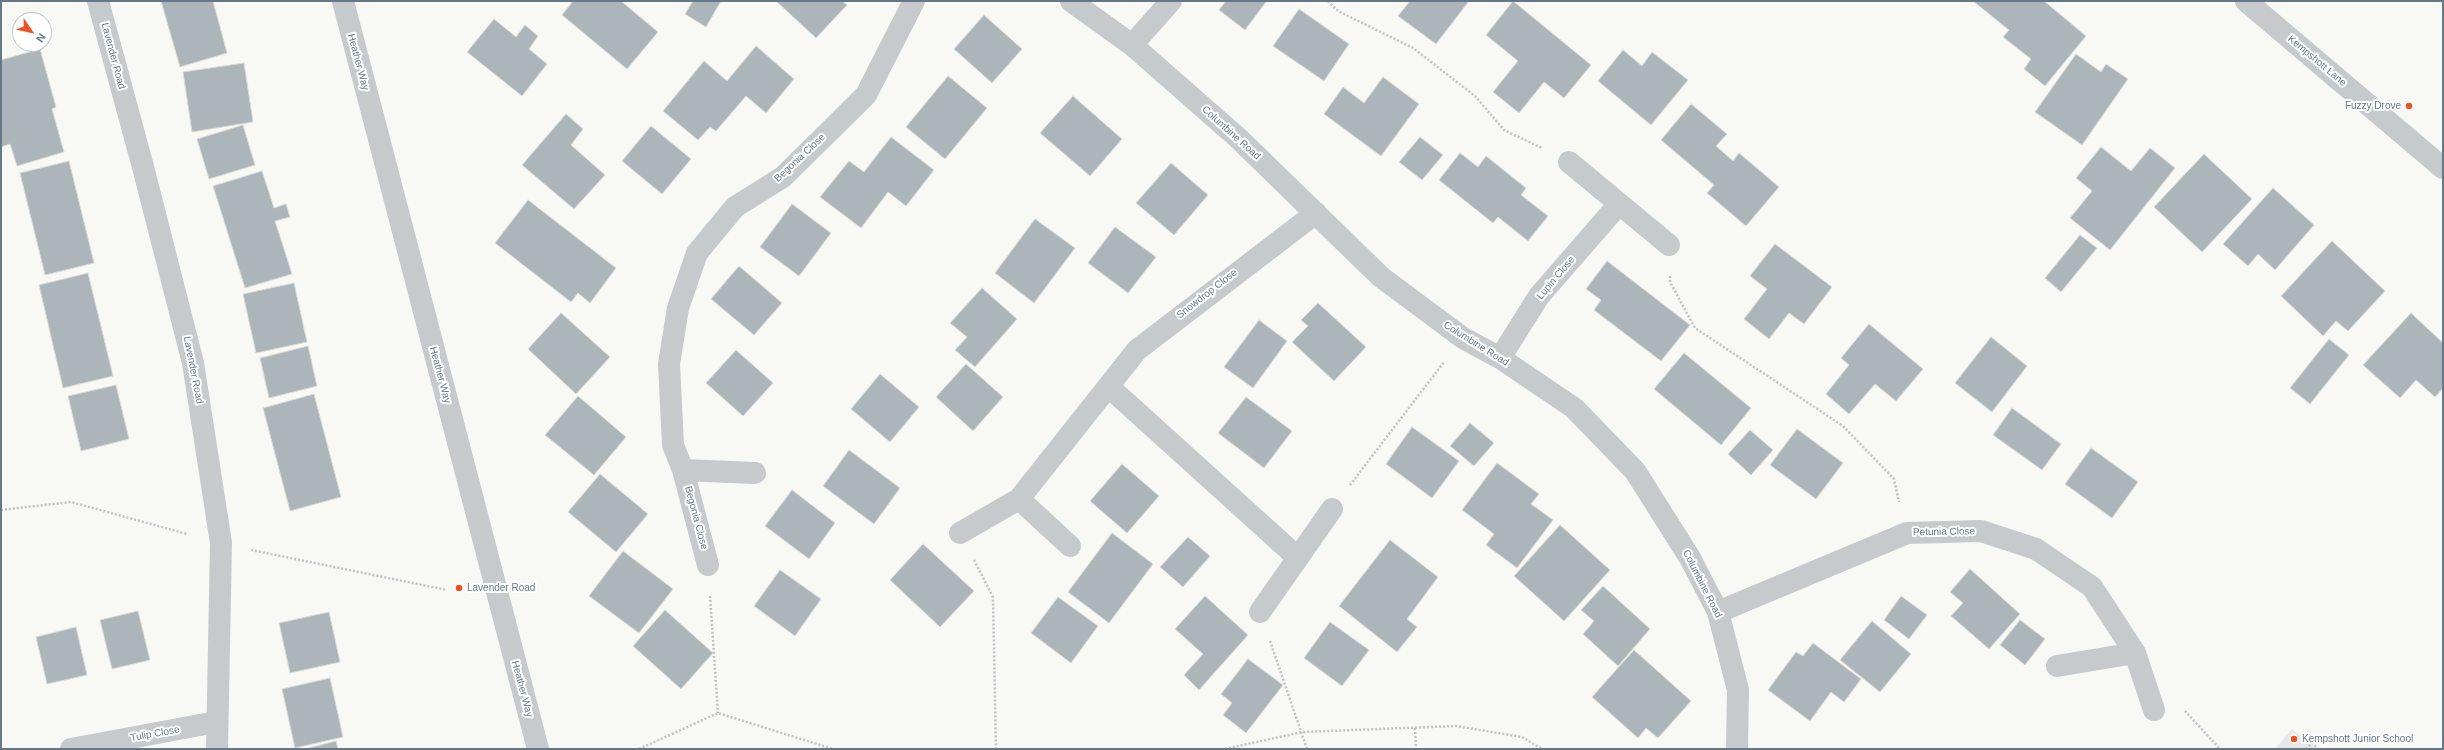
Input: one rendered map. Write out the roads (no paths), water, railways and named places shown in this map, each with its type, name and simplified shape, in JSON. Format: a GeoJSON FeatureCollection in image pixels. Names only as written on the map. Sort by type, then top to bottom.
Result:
{"type":"FeatureCollection","features":[{"type":"Feature","properties":{"kind":"street","name":"Lavender Road"},"geometry":{"type":"LineString","coordinates":[[98,1],[143,167],[193,363],[221,543],[216,749]]}},
{"type":"Feature","properties":{"kind":"street","name":"Heather Way"},"geometry":{"type":"LineString","coordinates":[[343,1],[538,749]]}},
{"type":"Feature","properties":{"kind":"street","name":"Begonia Close"},"geometry":{"type":"LineString","coordinates":[[708,566],[684,470],[673,445],[669,364],[678,308],[697,253],[735,207],[783,177],[866,95],[914,1]]}},
{"type":"Feature","properties":{"kind":"street","name":"Columbine Road"},"geometry":{"type":"LineString","coordinates":[[1071,1],[1132,45],[1237,137],[1381,277],[1463,338],[1500,358],[1574,408],[1635,471],[1690,558],[1718,612],[1738,690],[1737,749]]}},
{"type":"Feature","properties":{"kind":"street"},"geometry":{"type":"LineString","coordinates":[[1132,45],[1172,1]]}},
{"type":"Feature","properties":{"kind":"street","name":"Kempshott Lane"},"geometry":{"type":"LineString","coordinates":[[2246,1],[2443,168]]}},
{"type":"Feature","properties":{"kind":"street"},"geometry":{"type":"LineString","coordinates":[[1569,162],[1669,245]]}},
{"type":"Feature","properties":{"kind":"street","name":"Lupin Close"},"geometry":{"type":"LineString","coordinates":[[1500,358],[1539,296],[1620,204]]}},
{"type":"Feature","properties":{"kind":"street","name":"Snowdrop Close"},"geometry":{"type":"LineString","coordinates":[[960,533],[1019,499],[1109,388],[1137,350],[1184,312],[1316,213]]}},
{"type":"Feature","properties":{"kind":"street"},"geometry":{"type":"LineString","coordinates":[[1109,388],[1297,557]]}},
{"type":"Feature","properties":{"kind":"street"},"geometry":{"type":"LineString","coordinates":[[684,470],[755,473]]}},
{"type":"Feature","properties":{"kind":"street"},"geometry":{"type":"LineString","coordinates":[[1019,499],[1070,546]]}},
{"type":"Feature","properties":{"kind":"street"},"geometry":{"type":"LineString","coordinates":[[1260,612],[1332,509]]}},
{"type":"Feature","properties":{"kind":"street","name":"Petunia Close"},"geometry":{"type":"LineString","coordinates":[[1718,612],[1906,533],[1982,531],[2036,549],[2092,587],[2135,653],[2154,710]]}},
{"type":"Feature","properties":{"kind":"street"},"geometry":{"type":"LineString","coordinates":[[2057,666],[2135,653]]}},
{"type":"Feature","properties":{"kind":"street","name":"Tulip Close"},"geometry":{"type":"LineString","coordinates":[[71,749],[216,722]]}},
{"type":"Feature","properties":{"kind":"place","name":"Fuzzy Drove"},"geometry":{"type":"Point","coordinates":[2409,106]}},
{"type":"Feature","properties":{"kind":"place","name":"Lavender Road"},"geometry":{"type":"Point","coordinates":[459,588]}},
{"type":"Feature","properties":{"kind":"place","name":"Kempshott Junior School"},"geometry":{"type":"Point","coordinates":[2294,739]}}]}
